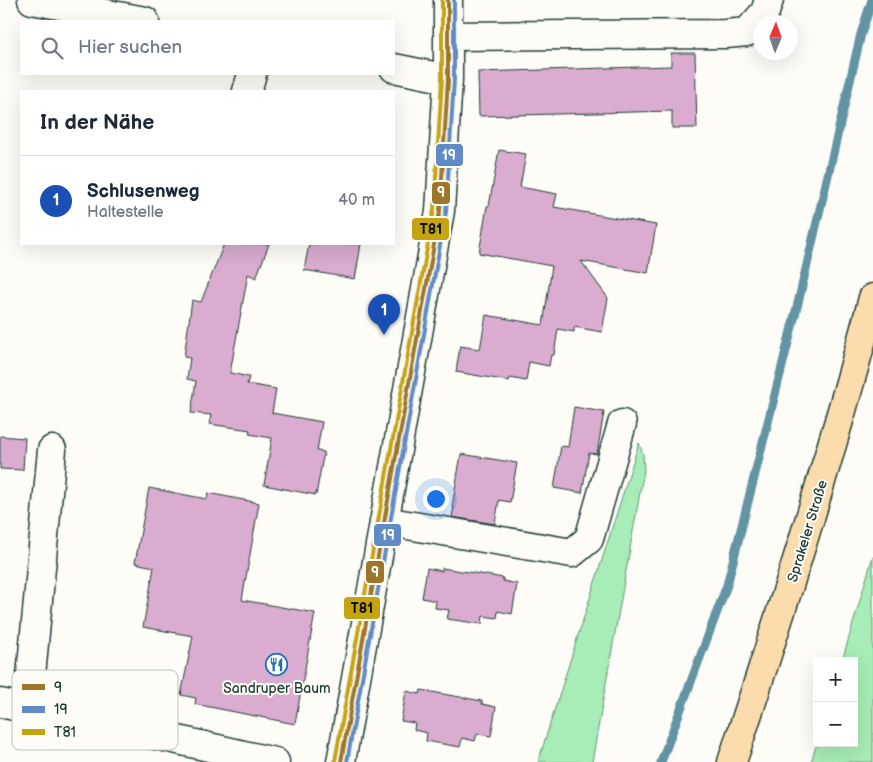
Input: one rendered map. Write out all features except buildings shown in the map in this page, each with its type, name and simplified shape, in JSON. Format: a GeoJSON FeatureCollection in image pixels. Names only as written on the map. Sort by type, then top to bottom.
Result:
{"type":"FeatureCollection","features":[{"type":"Feature","properties":{"kind":"main road","name":"Sprakeler Straße"},"geometry":{"type":"LineString","coordinates":[[732,762],[829,459],[873,298]]}},
{"type":"Feature","properties":{"kind":"street"},"geometry":{"type":"LineString","coordinates":[[32,0],[140,20]]}},
{"type":"Feature","properties":{"kind":"street"},"geometry":{"type":"LineString","coordinates":[[341,762],[440,211],[448,79],[448,0]]}},
{"type":"Feature","properties":{"kind":"street"},"geometry":{"type":"LineString","coordinates":[[448,36],[726,34],[747,32],[765,12],[769,0]]}},
{"type":"Feature","properties":{"kind":"street"},"geometry":{"type":"LineString","coordinates":[[395,68],[448,79]]}},
{"type":"Feature","properties":{"kind":"street"},"geometry":{"type":"LineString","coordinates":[[247,90],[252,75]]}},
{"type":"Feature","properties":{"kind":"street"},"geometry":{"type":"LineString","coordinates":[[384,521],[572,553],[589,539],[622,424]]}},
{"type":"Feature","properties":{"kind":"street"},"geometry":{"type":"LineString","coordinates":[[32,670],[52,450]]}},
{"type":"Feature","properties":{"kind":"street"},"geometry":{"type":"LineString","coordinates":[[178,741],[275,762]]}},
{"type":"Feature","properties":{"kind":"green space"},"geometry":{"type":"Polygon","coordinates":[[[639,443],[643,454],[644,470],[592,762],[538,762],[639,443]]]}},
{"type":"Feature","properties":{"kind":"green space"},"geometry":{"type":"Polygon","coordinates":[[[873,556],[873,762],[811,762],[816,747],[858,747],[858,657],[843,657],[873,556]]]}},
{"type":"Feature","properties":{"kind":"waterway"},"geometry":{"type":"LineString","coordinates":[[661,762],[727,585],[798,303],[861,34],[872,0]]}},
{"type":"Feature","properties":{"kind":"transit line","name":"T81"},"geometry":{"type":"LineString","coordinates":[[335,761],[434,210],[442,79],[442,0]]}},
{"type":"Feature","properties":{"kind":"transit line","name":"9"},"geometry":{"type":"LineString","coordinates":[[341,762],[440,211],[448,79],[448,0]]}},
{"type":"Feature","properties":{"kind":"transit line","name":"19"},"geometry":{"type":"LineString","coordinates":[[347,762],[446,212],[454,79],[454,0]]}},
{"type":"Feature","properties":{"kind":"place","name":"Schlusenweg"},"geometry":{"type":"Point","coordinates":[384,335]}},
{"type":"Feature","properties":{"kind":"place","name":"Sandruper Baum"},"geometry":{"type":"Point","coordinates":[277,665]}}]}
